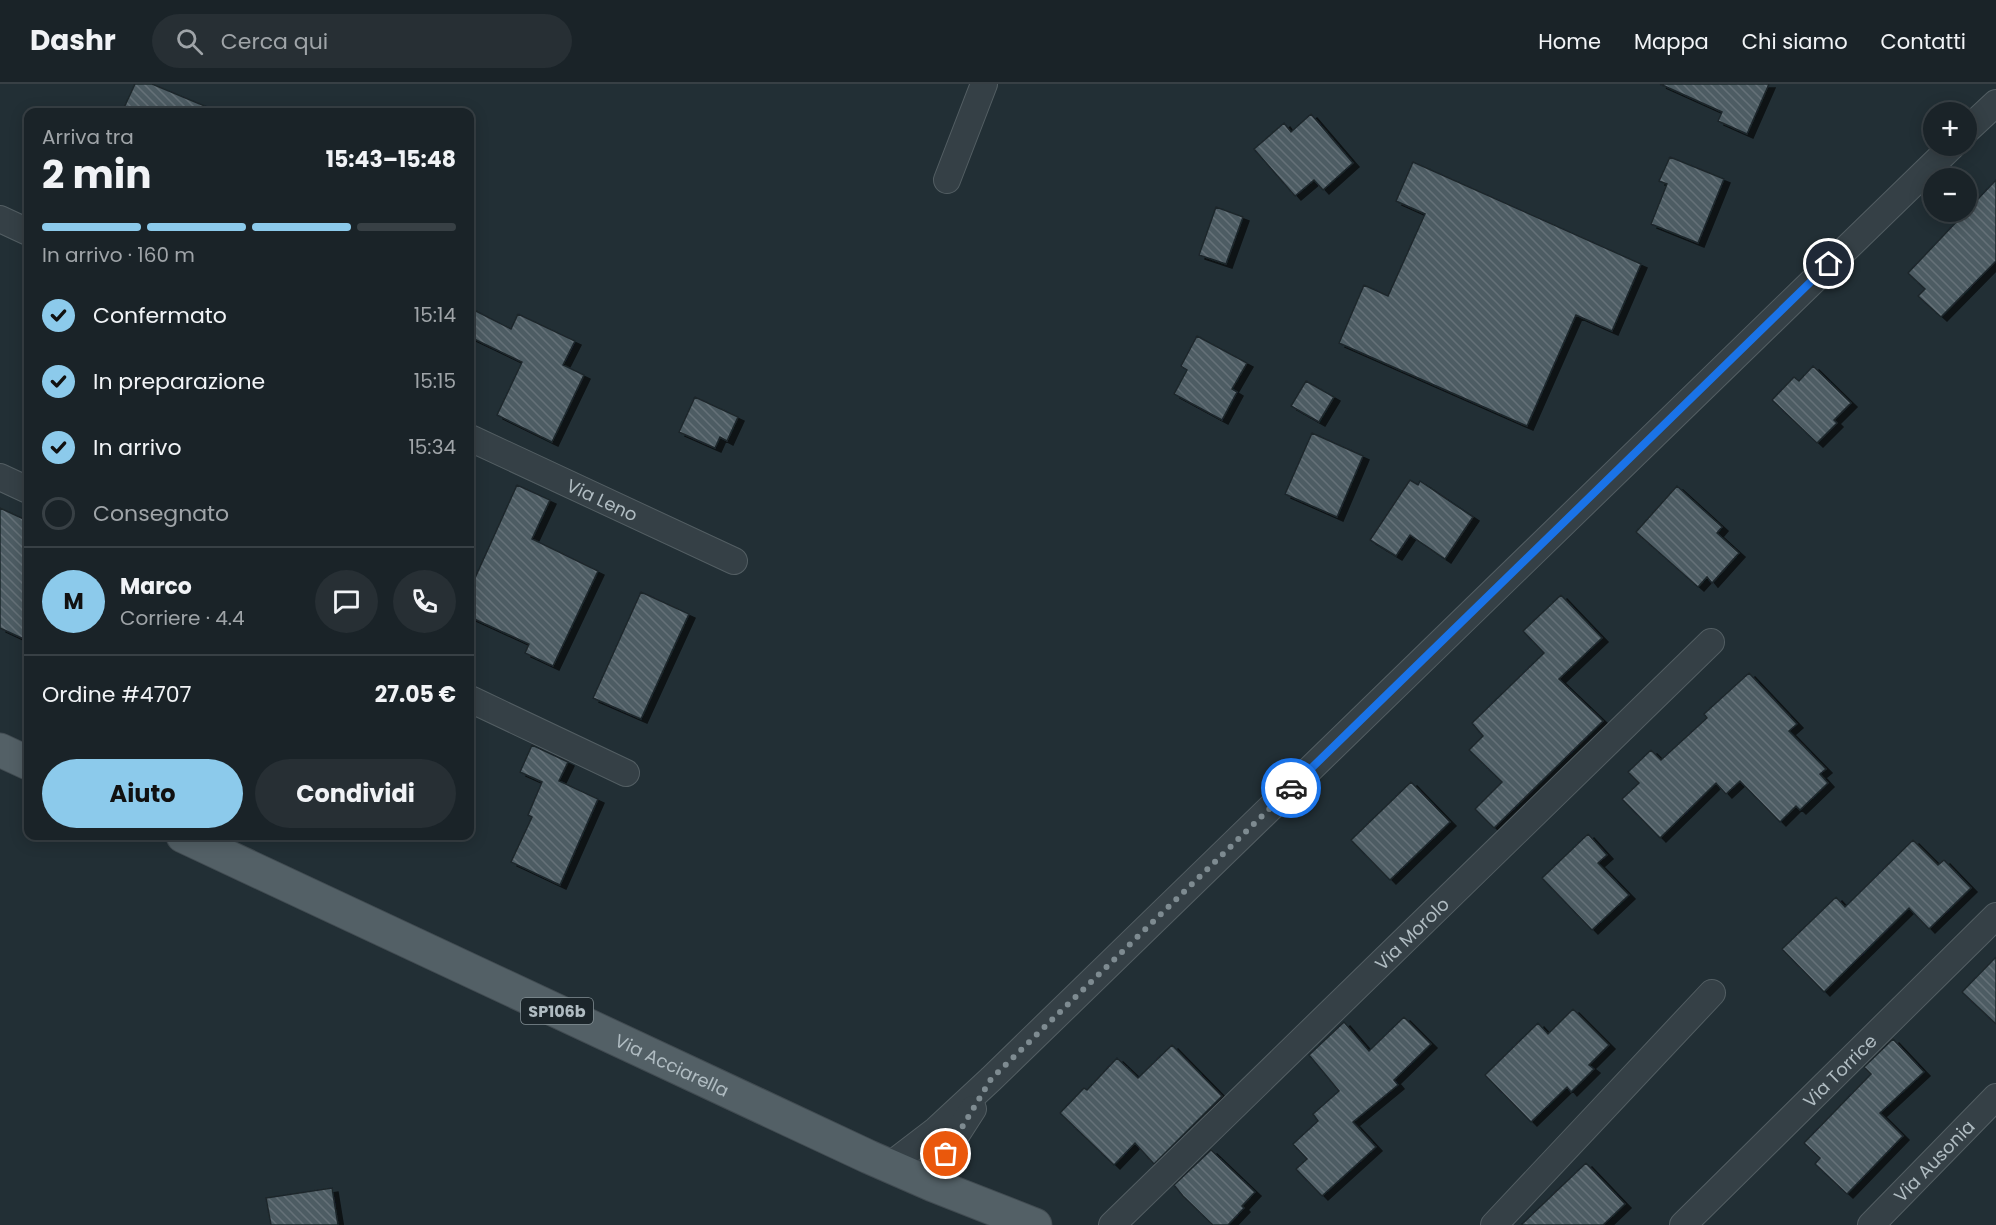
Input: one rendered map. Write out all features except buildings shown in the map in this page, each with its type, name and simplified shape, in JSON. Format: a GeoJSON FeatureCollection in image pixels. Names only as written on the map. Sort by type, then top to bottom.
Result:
{"type":"FeatureCollection","features":[{"type":"Feature","properties":{"kind":"main road"},"geometry":{"type":"LineString","coordinates":[[0,750],[24,761]]}},
{"type":"Feature","properties":{"kind":"main road","name":"Via Acciarella"},"geometry":{"type":"LineString","coordinates":[[192,840],[890,1166],[1035,1225]]}},
{"type":"Feature","properties":{"kind":"street"},"geometry":{"type":"LineString","coordinates":[[947,180],[984,84]]}},
{"type":"Feature","properties":{"kind":"street"},"geometry":{"type":"LineString","coordinates":[[1977,121],[1996,103]]}},
{"type":"Feature","properties":{"kind":"street"},"geometry":{"type":"LineString","coordinates":[[890,1166],[936,1130],[991,1079],[1942,156]]}},
{"type":"Feature","properties":{"kind":"street"},"geometry":{"type":"LineString","coordinates":[[0,219],[24,230]]}},
{"type":"Feature","properties":{"kind":"street","name":"Via Leno"},"geometry":{"type":"LineString","coordinates":[[474,440],[734,561]]}},
{"type":"Feature","properties":{"kind":"street"},"geometry":{"type":"LineString","coordinates":[[0,477],[24,488]]}},
{"type":"Feature","properties":{"kind":"street","name":"Via Morolo"},"geometry":{"type":"LineString","coordinates":[[1112,1225],[1711,642]]}},
{"type":"Feature","properties":{"kind":"street"},"geometry":{"type":"LineString","coordinates":[[474,701],[626,773]]}},
{"type":"Feature","properties":{"kind":"street","name":"Via Torrice"},"geometry":{"type":"LineString","coordinates":[[1683,1225],[1996,916]]}},
{"type":"Feature","properties":{"kind":"street"},"geometry":{"type":"LineString","coordinates":[[1494,1225],[1712,993]]}},
{"type":"Feature","properties":{"kind":"street"},"geometry":{"type":"LineString","coordinates":[[933,1185],[955,1137],[991,1079]]}},
{"type":"Feature","properties":{"kind":"street","name":"Via Ausonia"},"geometry":{"type":"LineString","coordinates":[[1871,1225],[1996,1097]]}},
{"type":"Feature","properties":{"kind":"way so far"},"geometry":{"type":"LineString","coordinates":[[946,1154],[991,1079],[1291,788]]}},
{"type":"Feature","properties":{"kind":"route"},"geometry":{"type":"LineString","coordinates":[[1291,788],[1829,264]]}}]}
